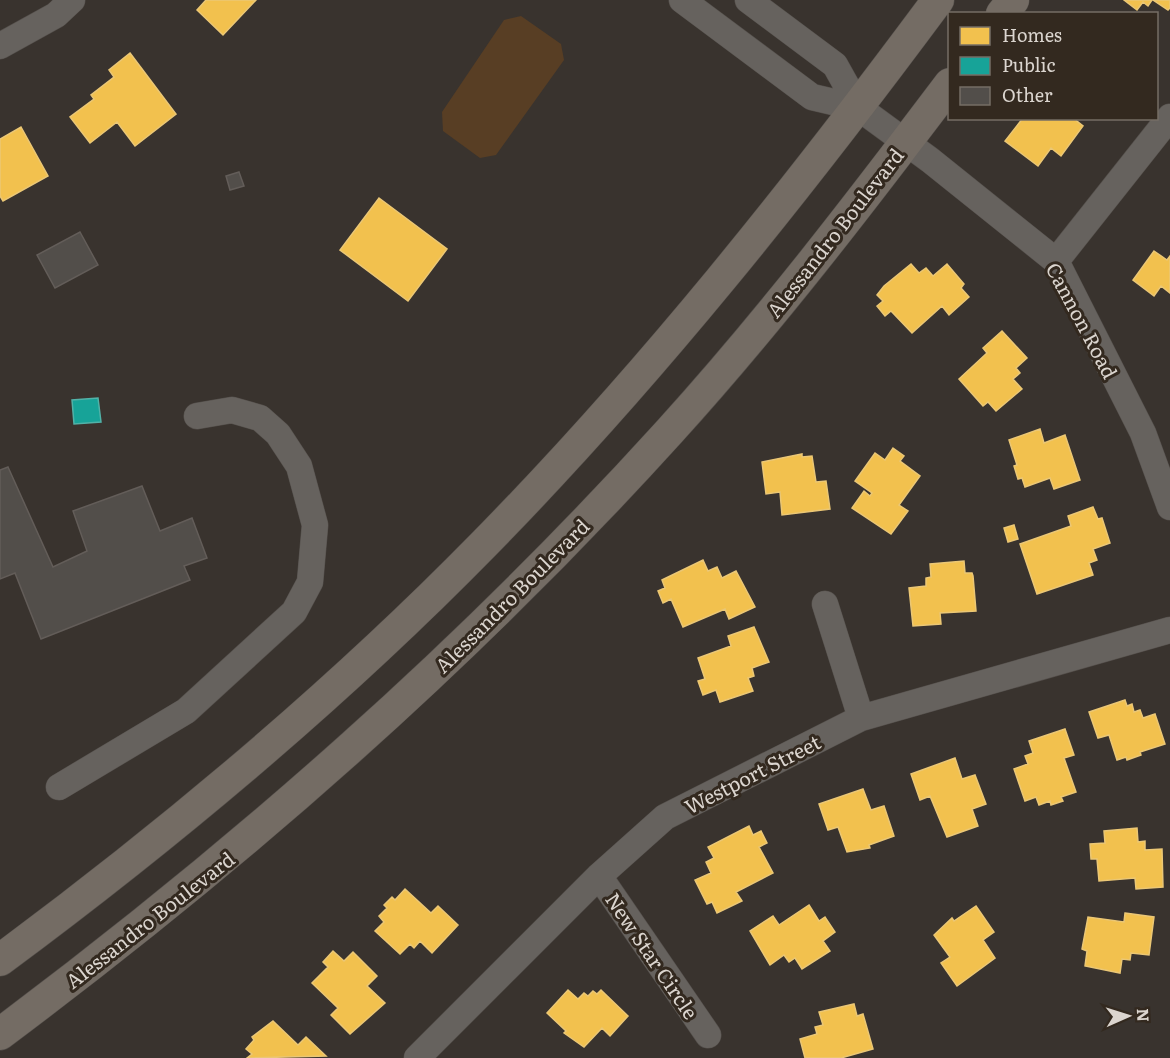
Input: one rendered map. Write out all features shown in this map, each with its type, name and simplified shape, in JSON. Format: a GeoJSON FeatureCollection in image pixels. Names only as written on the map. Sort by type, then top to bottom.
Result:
{"type":"FeatureCollection","features":[{"type":"Feature","properties":{"kind":"main road"},"geometry":{"type":"LineString","coordinates":[[0,960],[105,881],[258,754],[367,656],[481,547],[634,382],[736,262],[859,108],[938,0]]}},
{"type":"Feature","properties":{"kind":"main road","name":"Alessandro Boulevard"},"geometry":{"type":"LineString","coordinates":[[0,1034],[114,949],[238,849],[400,706],[517,594],[670,431],[806,270],[948,87]]}},
{"type":"Feature","properties":{"kind":"street"},"geometry":{"type":"LineString","coordinates":[[0,46],[56,15],[72,0]]}},
{"type":"Feature","properties":{"kind":"street","name":"Cannon Road"},"geometry":{"type":"LineString","coordinates":[[682,0],[812,97],[859,108],[906,141],[1056,261],[1143,433],[1170,507]]}},
{"type":"Feature","properties":{"kind":"street","name":"Cannon Road"},"geometry":{"type":"LineString","coordinates":[[748,0],[835,65],[859,108]]}},
{"type":"Feature","properties":{"kind":"street"},"geometry":{"type":"LineString","coordinates":[[1056,261],[1170,117]]}},
{"type":"Feature","properties":{"kind":"street"},"geometry":{"type":"LineString","coordinates":[[59,787],[186,711],[294,612],[309,582],[315,525],[299,466],[289,450],[278,434],[260,418],[232,410],[197,416]]}},
{"type":"Feature","properties":{"kind":"street"},"geometry":{"type":"LineString","coordinates":[[825,604],[861,718]]}},
{"type":"Feature","properties":{"kind":"street","name":"Westport Street"},"geometry":{"type":"LineString","coordinates":[[417,1058],[599,876],[665,817],[861,718],[1170,630]]}},
{"type":"Feature","properties":{"kind":"street","name":"New Star Circle"},"geometry":{"type":"LineString","coordinates":[[599,876],[708,1035]]}},
{"type":"Feature","properties":{"kind":"shaded area"},"geometry":{"type":"Polygon","coordinates":[[[521,16],[561,44],[564,60],[496,155],[480,158],[443,131],[442,112],[504,20],[521,16]]]}},
{"type":"Feature","properties":{"kind":"building: Homes"},"geometry":{"type":"Polygon","coordinates":[[[206,0],[256,0],[223,35],[197,10],[206,0]]]}},
{"type":"Feature","properties":{"kind":"building: Homes"},"geometry":{"type":"Polygon","coordinates":[[[1124,0],[1152,0],[1148,6],[1143,2],[1137,10],[1124,0]]]}},
{"type":"Feature","properties":{"kind":"building: Homes"},"geometry":{"type":"Polygon","coordinates":[[[1153,0],[1170,0],[1170,8],[1168,10],[1153,0]]]}},
{"type":"Feature","properties":{"kind":"building: Homes"},"geometry":{"type":"Polygon","coordinates":[[[130,53],[176,114],[135,146],[117,122],[90,143],[70,117],[94,99],[91,95],[114,77],[109,70],[130,53]]]}},
{"type":"Feature","properties":{"kind":"building: Homes"},"geometry":{"type":"Polygon","coordinates":[[[1021,120],[1076,120],[1083,126],[1061,156],[1051,148],[1038,166],[1005,141],[1021,120]]]}},
{"type":"Feature","properties":{"kind":"building: Homes"},"geometry":{"type":"Polygon","coordinates":[[[21,127],[48,176],[3,201],[0,196],[0,139],[21,127]]]}},
{"type":"Feature","properties":{"kind":"building: Homes"},"geometry":{"type":"Polygon","coordinates":[[[379,198],[447,249],[408,301],[340,250],[379,198]]]}},
{"type":"Feature","properties":{"kind":"building: Homes"},"geometry":{"type":"Polygon","coordinates":[[[1154,251],[1167,260],[1170,256],[1170,293],[1161,286],[1154,296],[1133,280],[1154,251]]]}},
{"type":"Feature","properties":{"kind":"building: Homes"},"geometry":{"type":"Polygon","coordinates":[[[911,264],[919,273],[926,268],[933,276],[947,264],[964,284],[961,288],[969,297],[949,315],[942,306],[912,333],[891,311],[885,316],[877,306],[883,301],[877,295],[884,286],[911,264]]]}},
{"type":"Feature","properties":{"kind":"building: Homes"},"geometry":{"type":"Polygon","coordinates":[[[1002,331],[1027,358],[1016,368],[1020,373],[1013,379],[1022,389],[996,411],[988,402],[983,406],[959,379],[987,353],[983,348],[1002,331]]]}},
{"type":"Feature","properties":{"kind":"building: Homes"},"geometry":{"type":"Polygon","coordinates":[[[1040,429],[1044,443],[1065,435],[1080,480],[1054,489],[1050,478],[1025,487],[1022,478],[1018,479],[1014,466],[1017,465],[1009,440],[1040,429]]]}},
{"type":"Feature","properties":{"kind":"building: Homes"},"geometry":{"type":"Polygon","coordinates":[[[893,448],[904,456],[900,461],[920,476],[899,505],[908,511],[891,534],[852,508],[864,491],[870,496],[872,493],[855,481],[875,453],[885,460],[893,448]]]}},
{"type":"Feature","properties":{"kind":"building: Homes"},"geometry":{"type":"Polygon","coordinates":[[[802,454],[802,457],[812,456],[816,482],[826,481],[830,509],[782,515],[780,492],[766,494],[762,462],[802,454]]]}},
{"type":"Feature","properties":{"kind":"building: Homes"},"geometry":{"type":"Polygon","coordinates":[[[1093,507],[1098,519],[1102,518],[1110,543],[1093,549],[1097,560],[1089,563],[1093,575],[1037,594],[1020,544],[1071,526],[1068,516],[1093,507]]]}},
{"type":"Feature","properties":{"kind":"building: Homes"},"geometry":{"type":"Polygon","coordinates":[[[1014,525],[1018,539],[1008,542],[1004,528],[1014,525]]]}},
{"type":"Feature","properties":{"kind":"building: Homes"},"geometry":{"type":"Polygon","coordinates":[[[703,560],[708,571],[717,567],[722,578],[736,571],[755,607],[729,619],[725,609],[683,627],[671,599],[663,603],[658,591],[665,588],[662,580],[703,560]]]}},
{"type":"Feature","properties":{"kind":"building: Homes"},"geometry":{"type":"Polygon","coordinates":[[[964,561],[965,573],[972,573],[973,576],[976,611],[940,613],[941,624],[913,626],[909,588],[926,586],[926,578],[931,577],[930,564],[964,561]]]}},
{"type":"Feature","properties":{"kind":"building: Homes"},"geometry":{"type":"Polygon","coordinates":[[[754,627],[769,662],[752,668],[754,676],[748,678],[753,691],[720,702],[716,690],[703,695],[698,681],[705,679],[698,658],[731,646],[728,636],[754,627]]]}},
{"type":"Feature","properties":{"kind":"building: Homes"},"geometry":{"type":"Polygon","coordinates":[[[1125,700],[1127,706],[1132,704],[1134,712],[1140,710],[1143,718],[1155,714],[1165,744],[1140,752],[1141,755],[1127,760],[1126,757],[1117,760],[1109,735],[1098,738],[1089,712],[1125,700]]]}},
{"type":"Feature","properties":{"kind":"building: Homes"},"geometry":{"type":"Polygon","coordinates":[[[1065,729],[1074,755],[1064,758],[1076,792],[1061,797],[1063,801],[1051,805],[1050,801],[1039,805],[1036,797],[1025,801],[1014,769],[1028,764],[1025,756],[1033,753],[1029,741],[1065,729]]]}},
{"type":"Feature","properties":{"kind":"building: Homes"},"geometry":{"type":"Polygon","coordinates":[[[955,758],[962,779],[975,775],[986,804],[972,809],[978,826],[947,837],[930,796],[920,800],[911,774],[955,758]]]}},
{"type":"Feature","properties":{"kind":"building: Homes"},"geometry":{"type":"Polygon","coordinates":[[[863,789],[871,810],[884,806],[894,836],[869,845],[870,848],[847,852],[838,827],[828,830],[819,804],[863,789]]]}},
{"type":"Feature","properties":{"kind":"building: Homes"},"geometry":{"type":"Polygon","coordinates":[[[749,826],[753,835],[761,831],[767,843],[759,847],[773,873],[736,892],[742,901],[717,913],[712,902],[707,904],[695,880],[711,873],[706,862],[714,858],[708,847],[749,826]]]}},
{"type":"Feature","properties":{"kind":"building: Homes"},"geometry":{"type":"Polygon","coordinates":[[[1137,828],[1138,842],[1145,841],[1145,850],[1162,849],[1163,887],[1136,889],[1135,878],[1099,881],[1097,859],[1091,859],[1090,844],[1105,843],[1104,831],[1137,828]]]}},
{"type":"Feature","properties":{"kind":"building: Homes"},"geometry":{"type":"Polygon","coordinates":[[[405,889],[431,913],[438,906],[458,925],[432,953],[420,941],[414,948],[410,944],[400,954],[375,931],[384,922],[379,916],[387,908],[384,905],[392,897],[395,900],[405,889]]]}},
{"type":"Feature","properties":{"kind":"building: Homes"},"geometry":{"type":"Polygon","coordinates":[[[809,905],[819,921],[825,917],[835,932],[823,941],[830,951],[802,969],[795,958],[789,962],[784,955],[770,965],[750,931],[773,916],[779,925],[809,905]]]}},
{"type":"Feature","properties":{"kind":"building: Homes"},"geometry":{"type":"Polygon","coordinates":[[[976,906],[994,932],[983,940],[995,958],[957,986],[941,963],[950,957],[934,935],[952,918],[954,921],[976,906]]]}},
{"type":"Feature","properties":{"kind":"building: Homes"},"geometry":{"type":"Polygon","coordinates":[[[1125,913],[1154,917],[1149,955],[1131,953],[1130,960],[1122,959],[1120,973],[1085,966],[1087,951],[1082,949],[1088,917],[1124,922],[1125,913]]]}},
{"type":"Feature","properties":{"kind":"building: Homes"},"geometry":{"type":"Polygon","coordinates":[[[333,951],[344,961],[353,952],[377,976],[367,986],[385,1003],[350,1034],[331,1015],[338,1008],[312,983],[328,967],[323,962],[333,951]]]}},
{"type":"Feature","properties":{"kind":"building: Homes"},"geometry":{"type":"Polygon","coordinates":[[[568,990],[578,999],[584,993],[588,996],[593,991],[597,994],[601,990],[628,1016],[610,1036],[602,1028],[584,1047],[564,1033],[566,1031],[547,1013],[568,990]]]}},
{"type":"Feature","properties":{"kind":"building: Homes"},"geometry":{"type":"Polygon","coordinates":[[[854,1004],[857,1016],[863,1014],[873,1049],[841,1058],[805,1058],[800,1039],[817,1034],[815,1027],[823,1025],[819,1012],[854,1004]]]}},
{"type":"Feature","properties":{"kind":"building: Homes"},"geometry":{"type":"Polygon","coordinates":[[[273,1021],[298,1045],[306,1037],[326,1056],[247,1058],[252,1054],[246,1049],[254,1040],[252,1037],[273,1021]]]}},
{"type":"Feature","properties":{"kind":"building: Public"},"geometry":{"type":"Polygon","coordinates":[[[98,398],[101,422],[74,424],[72,400],[98,398]]]}},
{"type":"Feature","properties":{"kind":"building: Other"},"geometry":{"type":"Polygon","coordinates":[[[239,172],[244,186],[230,190],[226,176],[239,172]]]}},
{"type":"Feature","properties":{"kind":"building: Other"},"geometry":{"type":"Polygon","coordinates":[[[80,232],[98,265],[55,288],[37,255],[80,232]]]}},
{"type":"Feature","properties":{"kind":"building: Other"},"geometry":{"type":"Polygon","coordinates":[[[8,467],[53,567],[87,551],[73,511],[142,486],[160,531],[192,518],[207,558],[184,566],[190,580],[41,639],[15,573],[0,579],[0,470],[8,467]]]}}]}
